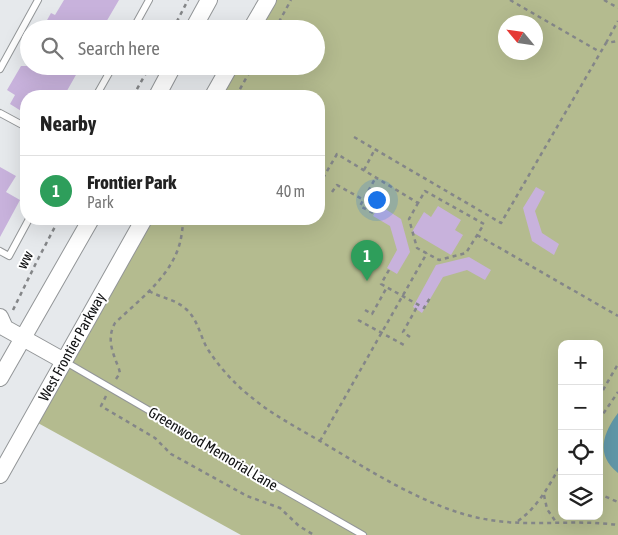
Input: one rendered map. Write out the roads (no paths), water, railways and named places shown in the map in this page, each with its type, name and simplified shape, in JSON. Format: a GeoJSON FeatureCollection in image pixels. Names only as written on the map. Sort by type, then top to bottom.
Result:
{"type":"FeatureCollection","features":[{"type":"Feature","properties":{"kind":"street"},"geometry":{"type":"LineString","coordinates":[[198,20],[209,0]]}},
{"type":"Feature","properties":{"kind":"street"},"geometry":{"type":"LineString","coordinates":[[256,20],[268,0]]}},
{"type":"Feature","properties":{"kind":"street"},"geometry":{"type":"LineString","coordinates":[[160,90],[168,75]]}},
{"type":"Feature","properties":{"kind":"street"},"geometry":{"type":"LineString","coordinates":[[216,90],[225,75]]}},
{"type":"Feature","properties":{"kind":"street"},"geometry":{"type":"LineString","coordinates":[[0,378],[88,225]]}},
{"type":"Feature","properties":{"kind":"street","name":"West Frontier Parkway"},"geometry":{"type":"LineString","coordinates":[[0,475],[141,225]]}},
{"type":"Feature","properties":{"kind":"street"},"geometry":{"type":"LineString","coordinates":[[2,325],[64,361]]}},
{"type":"Feature","properties":{"kind":"lane"},"geometry":{"type":"LineString","coordinates":[[27,20],[38,0]]}},
{"type":"Feature","properties":{"kind":"lane"},"geometry":{"type":"LineString","coordinates":[[138,20],[149,0]]}},
{"type":"Feature","properties":{"kind":"lane"},"geometry":{"type":"LineString","coordinates":[[0,69],[20,33]]}},
{"type":"Feature","properties":{"kind":"lane"},"geometry":{"type":"LineString","coordinates":[[99,90],[108,75]]}},
{"type":"Feature","properties":{"kind":"lane"},"geometry":{"type":"LineString","coordinates":[[0,113],[20,124]]}},
{"type":"Feature","properties":{"kind":"lane"},"geometry":{"type":"LineString","coordinates":[[0,250],[9,256],[26,225]]}},
{"type":"Feature","properties":{"kind":"lane","name":"Greenwood Memorial Lane"},"geometry":{"type":"LineString","coordinates":[[64,361],[181,432],[363,535]]}},
{"type":"Feature","properties":{"kind":"water"},"geometry":{"type":"Polygon","coordinates":[[[618,413],[618,473],[606,459],[604,444],[608,428],[618,413]]]}},
{"type":"Feature","properties":{"kind":"place","name":"Frontier Park"},"geometry":{"type":"Point","coordinates":[367,281]}}]}
